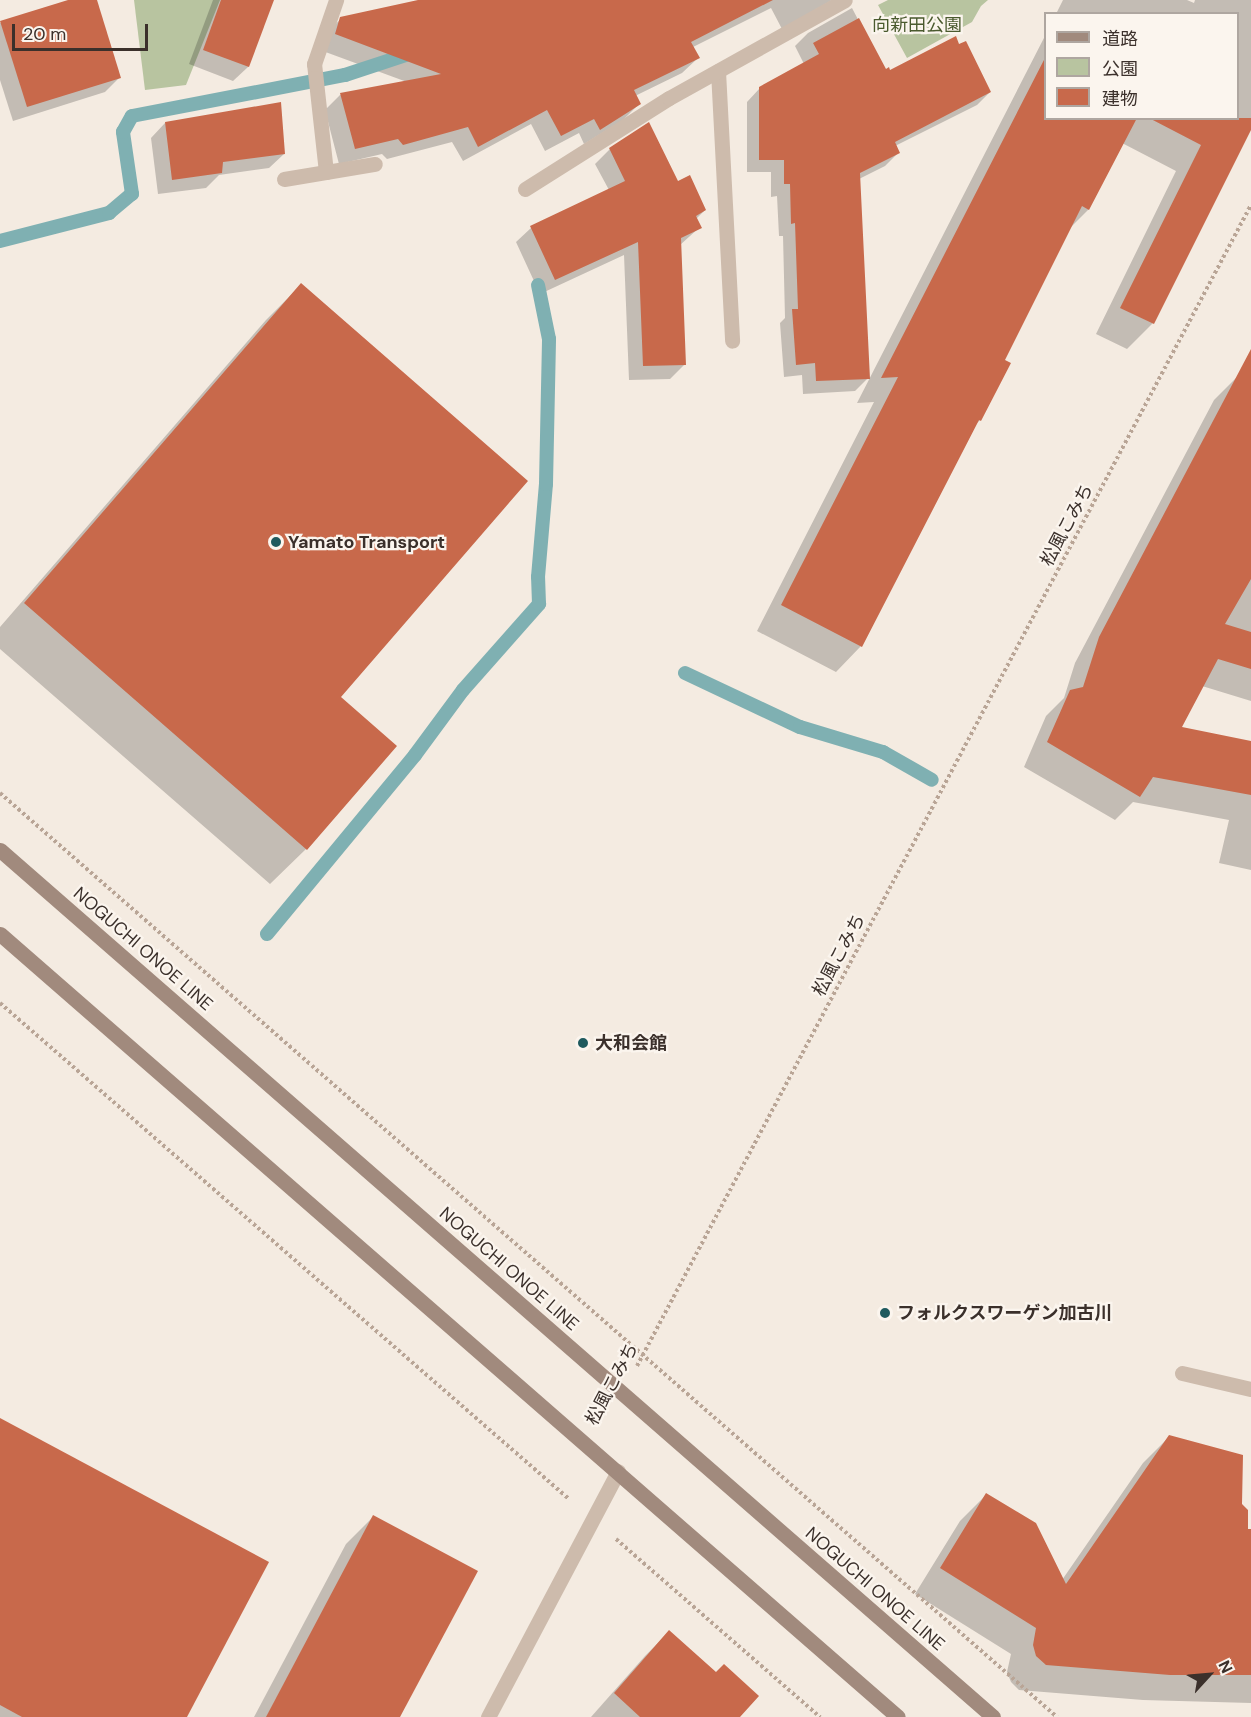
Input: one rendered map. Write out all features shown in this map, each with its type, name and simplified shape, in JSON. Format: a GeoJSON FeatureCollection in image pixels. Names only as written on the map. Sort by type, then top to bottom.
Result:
{"type":"FeatureCollection","features":[{"type":"Feature","properties":{"kind":"main road","name":"NOGUCHI ONOE LINE"},"geometry":{"type":"LineString","coordinates":[[0,850],[993,1717]]}},
{"type":"Feature","properties":{"kind":"main road"},"geometry":{"type":"LineString","coordinates":[[0,934],[898,1717]]}},
{"type":"Feature","properties":{"kind":"street"},"geometry":{"type":"LineString","coordinates":[[326,172],[314,64],[336,0]]}},
{"type":"Feature","properties":{"kind":"street"},"geometry":{"type":"LineString","coordinates":[[525,189],[669,98],[845,0]]}},
{"type":"Feature","properties":{"kind":"street"},"geometry":{"type":"LineString","coordinates":[[718,71],[732,341]]}},
{"type":"Feature","properties":{"kind":"street"},"geometry":{"type":"LineString","coordinates":[[284,178],[375,164]]}},
{"type":"Feature","properties":{"kind":"street"},"geometry":{"type":"LineString","coordinates":[[1182,1373],[1251,1389]]}},
{"type":"Feature","properties":{"kind":"street"},"geometry":{"type":"LineString","coordinates":[[488,1717],[618,1471]]}},
{"type":"Feature","properties":{"kind":"path","name":"松風こみち"},"geometry":{"type":"LineString","coordinates":[[622,1393],[1251,205]]}},
{"type":"Feature","properties":{"kind":"path"},"geometry":{"type":"LineString","coordinates":[[0,794],[1057,1717]]}},
{"type":"Feature","properties":{"kind":"path"},"geometry":{"type":"LineString","coordinates":[[0,1003],[820,1717]]}},
{"type":"Feature","properties":{"kind":"path","name":"松風こみち"},"geometry":{"type":"LineString","coordinates":[[562,1508],[592,1450]]}},
{"type":"Feature","properties":{"kind":"green space"},"geometry":{"type":"Polygon","coordinates":[[[134,0],[220,0],[186,85],[145,90],[134,0]]]}},
{"type":"Feature","properties":{"kind":"green space","name":"向新田公園"},"geometry":{"type":"Polygon","coordinates":[[[888,0],[988,0],[981,6],[972,22],[907,58],[878,5],[888,0]]]}},
{"type":"Feature","properties":{"kind":"building"},"geometry":{"type":"Polygon","coordinates":[[[68,0],[97,0],[121,78],[27,107],[0,21],[68,0]]]}},
{"type":"Feature","properties":{"kind":"building"},"geometry":{"type":"Polygon","coordinates":[[[221,0],[274,0],[249,67],[203,50],[221,0]]]}},
{"type":"Feature","properties":{"kind":"building"},"geometry":{"type":"Polygon","coordinates":[[[418,0],[773,0],[691,42],[700,58],[634,90],[641,104],[600,130],[594,119],[561,136],[547,110],[478,147],[468,127],[403,145],[398,139],[355,149],[340,93],[441,74],[335,34],[340,17],[418,0]]]}},
{"type":"Feature","properties":{"kind":"building"},"geometry":{"type":"Polygon","coordinates":[[[859,18],[886,69],[889,67],[890,70],[956,36],[959,44],[966,41],[991,92],[895,142],[900,153],[860,173],[870,379],[816,381],[815,363],[796,365],[792,309],[798,309],[795,223],[791,224],[790,184],[784,184],[784,160],[759,160],[759,87],[819,54],[813,43],[859,18]]]}},
{"type":"Feature","properties":{"kind":"building"},"geometry":{"type":"Polygon","coordinates":[[[1044,60],[1044,120],[1136,120],[1089,210],[1082,206],[1005,360],[1011,363],[981,421],[979,420],[862,647],[781,605],[898,377],[881,378],[1044,60]]]}},
{"type":"Feature","properties":{"kind":"building"},"geometry":{"type":"Polygon","coordinates":[[[281,102],[285,154],[223,162],[222,173],[172,180],[165,122],[281,102]]]}},
{"type":"Feature","properties":{"kind":"building"},"geometry":{"type":"Polygon","coordinates":[[[1251,118],[1251,130],[1154,324],[1120,308],[1201,145],[1153,120],[1251,118]]]}},
{"type":"Feature","properties":{"kind":"building"},"geometry":{"type":"Polygon","coordinates":[[[649,122],[678,181],[690,175],[706,210],[696,216],[702,228],[681,238],[686,365],[643,366],[638,242],[555,280],[530,226],[625,181],[609,148],[649,122]]]}},
{"type":"Feature","properties":{"kind":"building","name":"Yamato Transport"},"geometry":{"type":"Polygon","coordinates":[[[301,283],[528,481],[341,697],[397,746],[307,850],[24,603],[301,283]]]}},
{"type":"Feature","properties":{"kind":"building"},"geometry":{"type":"Polygon","coordinates":[[[1251,349],[1251,579],[1225,624],[1251,632],[1251,669],[1218,659],[1182,727],[1251,741],[1251,795],[1153,777],[1140,797],[1047,742],[1070,690],[1083,687],[1099,637],[1251,349]]]}},
{"type":"Feature","properties":{"kind":"building"},"geometry":{"type":"Polygon","coordinates":[[[0,1418],[269,1562],[187,1717],[22,1717],[0,1705],[0,1418]]]}},
{"type":"Feature","properties":{"kind":"building"},"geometry":{"type":"Polygon","coordinates":[[[1169,1435],[1243,1455],[1242,1504],[1248,1510],[1248,1529],[1251,1529],[1251,1675],[1170,1675],[1046,1665],[1036,1656],[1033,1645],[1036,1628],[940,1568],[986,1493],[1036,1523],[1066,1584],[1169,1435]]]}},
{"type":"Feature","properties":{"kind":"building"},"geometry":{"type":"Polygon","coordinates":[[[373,1515],[478,1571],[400,1717],[266,1717],[373,1515]]]}},
{"type":"Feature","properties":{"kind":"building"},"geometry":{"type":"Polygon","coordinates":[[[669,1630],[716,1672],[724,1664],[759,1696],[740,1717],[640,1717],[614,1693],[669,1630]]]}},
{"type":"Feature","properties":{"kind":"waterway"},"geometry":{"type":"LineString","coordinates":[[0,241],[109,213],[132,194],[123,132],[132,116],[345,75],[415,52]]}},
{"type":"Feature","properties":{"kind":"waterway"},"geometry":{"type":"LineString","coordinates":[[267,934],[415,755],[463,690],[539,604],[538,577],[546,484],[549,339],[538,285]]}},
{"type":"Feature","properties":{"kind":"waterway"},"geometry":{"type":"LineString","coordinates":[[685,673],[800,727],[883,752],[932,780]]}},
{"type":"Feature","properties":{"kind":"place","name":"Yamato Transport"},"geometry":{"type":"Point","coordinates":[276,542]}},
{"type":"Feature","properties":{"kind":"place","name":"大和会館"},"geometry":{"type":"Point","coordinates":[583,1043]}},
{"type":"Feature","properties":{"kind":"place","name":"フォルクスワーゲン加古川"},"geometry":{"type":"Point","coordinates":[885,1313]}}]}
